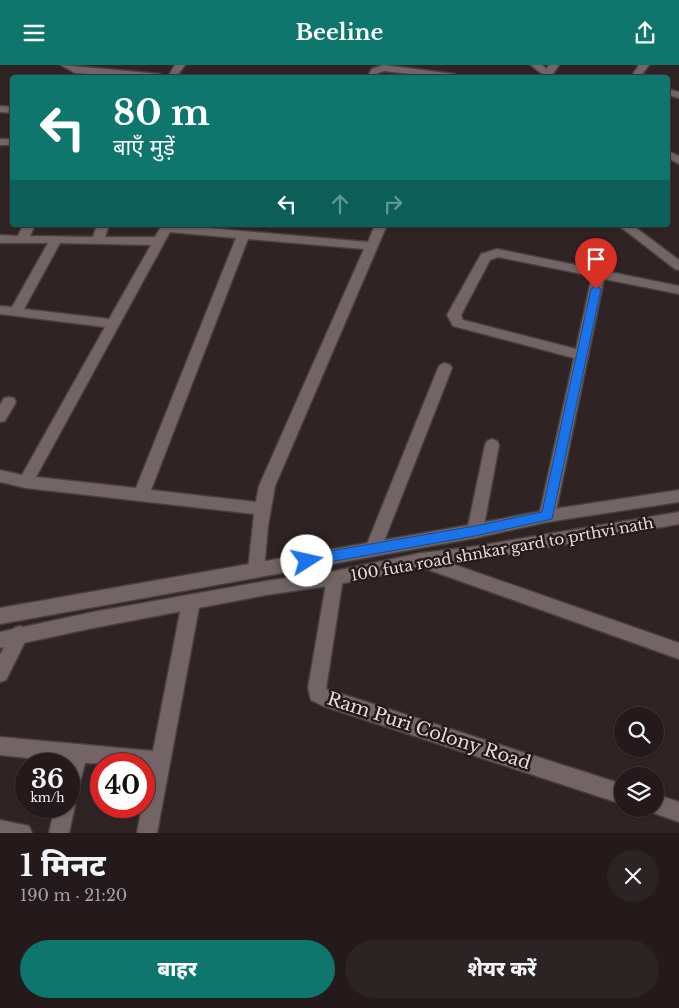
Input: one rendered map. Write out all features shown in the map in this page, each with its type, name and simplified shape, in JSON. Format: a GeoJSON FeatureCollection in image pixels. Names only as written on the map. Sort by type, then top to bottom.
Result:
{"type":"FeatureCollection","features":[{"type":"Feature","properties":{"kind":"street"},"geometry":{"type":"LineString","coordinates":[[536,65],[549,75]]}},
{"type":"Feature","properties":{"kind":"street"},"geometry":{"type":"LineString","coordinates":[[372,75],[375,71],[383,68],[438,75]]}},
{"type":"Feature","properties":{"kind":"street"},"geometry":{"type":"LineString","coordinates":[[68,71],[112,75]]}},
{"type":"Feature","properties":{"kind":"street"},"geometry":{"type":"LineString","coordinates":[[22,239],[28,227]]}},
{"type":"Feature","properties":{"kind":"street"},"geometry":{"type":"LineString","coordinates":[[98,240],[102,227]]}},
{"type":"Feature","properties":{"kind":"street"},"geometry":{"type":"LineString","coordinates":[[256,570],[267,486],[380,227]]}},
{"type":"Feature","properties":{"kind":"street"},"geometry":{"type":"LineString","coordinates":[[627,227],[679,266]]}},
{"type":"Feature","properties":{"kind":"street"},"geometry":{"type":"LineString","coordinates":[[0,239],[98,240],[164,231],[243,235],[370,247]]}},
{"type":"Feature","properties":{"kind":"street"},"geometry":{"type":"LineString","coordinates":[[26,481],[164,231]]}},
{"type":"Feature","properties":{"kind":"street"},"geometry":{"type":"LineString","coordinates":[[141,495],[243,235]]}},
{"type":"Feature","properties":{"kind":"street"},"geometry":{"type":"LineString","coordinates":[[16,312],[56,239]]}},
{"type":"Feature","properties":{"kind":"street"},"geometry":{"type":"LineString","coordinates":[[582,355],[458,323],[454,315],[486,257],[497,253],[679,290]]}},
{"type":"Feature","properties":{"kind":"street"},"geometry":{"type":"LineString","coordinates":[[547,515],[599,273]]}},
{"type":"Feature","properties":{"kind":"street"},"geometry":{"type":"LineString","coordinates":[[0,310],[113,324]]}},
{"type":"Feature","properties":{"kind":"street"},"geometry":{"type":"LineString","coordinates":[[373,549],[445,368]]}},
{"type":"Feature","properties":{"kind":"street"},"geometry":{"type":"LineString","coordinates":[[0,417],[9,402]]}},
{"type":"Feature","properties":{"kind":"street"},"geometry":{"type":"LineString","coordinates":[[475,531],[492,445]]}},
{"type":"Feature","properties":{"kind":"street"},"geometry":{"type":"LineString","coordinates":[[0,477],[263,509]]}},
{"type":"Feature","properties":{"kind":"street"},"geometry":{"type":"LineString","coordinates":[[0,616],[475,531],[547,515],[679,496]]}},
{"type":"Feature","properties":{"kind":"street","name":"100 futa road shnkar gard to prthvi nath"},"geometry":{"type":"LineString","coordinates":[[0,640],[191,602],[335,578],[421,560],[471,554],[679,518]]}},
{"type":"Feature","properties":{"kind":"street"},"geometry":{"type":"LineString","coordinates":[[421,560],[679,651]]}},
{"type":"Feature","properties":{"kind":"street","name":"Ram Puri Colony Road"},"geometry":{"type":"LineString","coordinates":[[335,578],[318,694],[614,791]]}},
{"type":"Feature","properties":{"kind":"street"},"geometry":{"type":"LineString","coordinates":[[148,833],[191,602]]}},
{"type":"Feature","properties":{"kind":"street"},"geometry":{"type":"LineString","coordinates":[[0,674],[20,635]]}},
{"type":"Feature","properties":{"kind":"street"},"geometry":{"type":"LineString","coordinates":[[0,746],[77,753]]}},
{"type":"Feature","properties":{"kind":"street"},"geometry":{"type":"LineString","coordinates":[[80,753],[160,761]]}},
{"type":"Feature","properties":{"kind":"street"},"geometry":{"type":"LineString","coordinates":[[664,807],[679,812]]}},
{"type":"Feature","properties":{"kind":"street"},"geometry":{"type":"LineString","coordinates":[[59,833],[62,818]]}},
{"type":"Feature","properties":{"kind":"street"},"geometry":{"type":"LineString","coordinates":[[0,830],[22,833]]}},
{"type":"Feature","properties":{"kind":"route"},"geometry":{"type":"LineString","coordinates":[[307,561],[475,531],[547,515],[596,289]]}}]}
